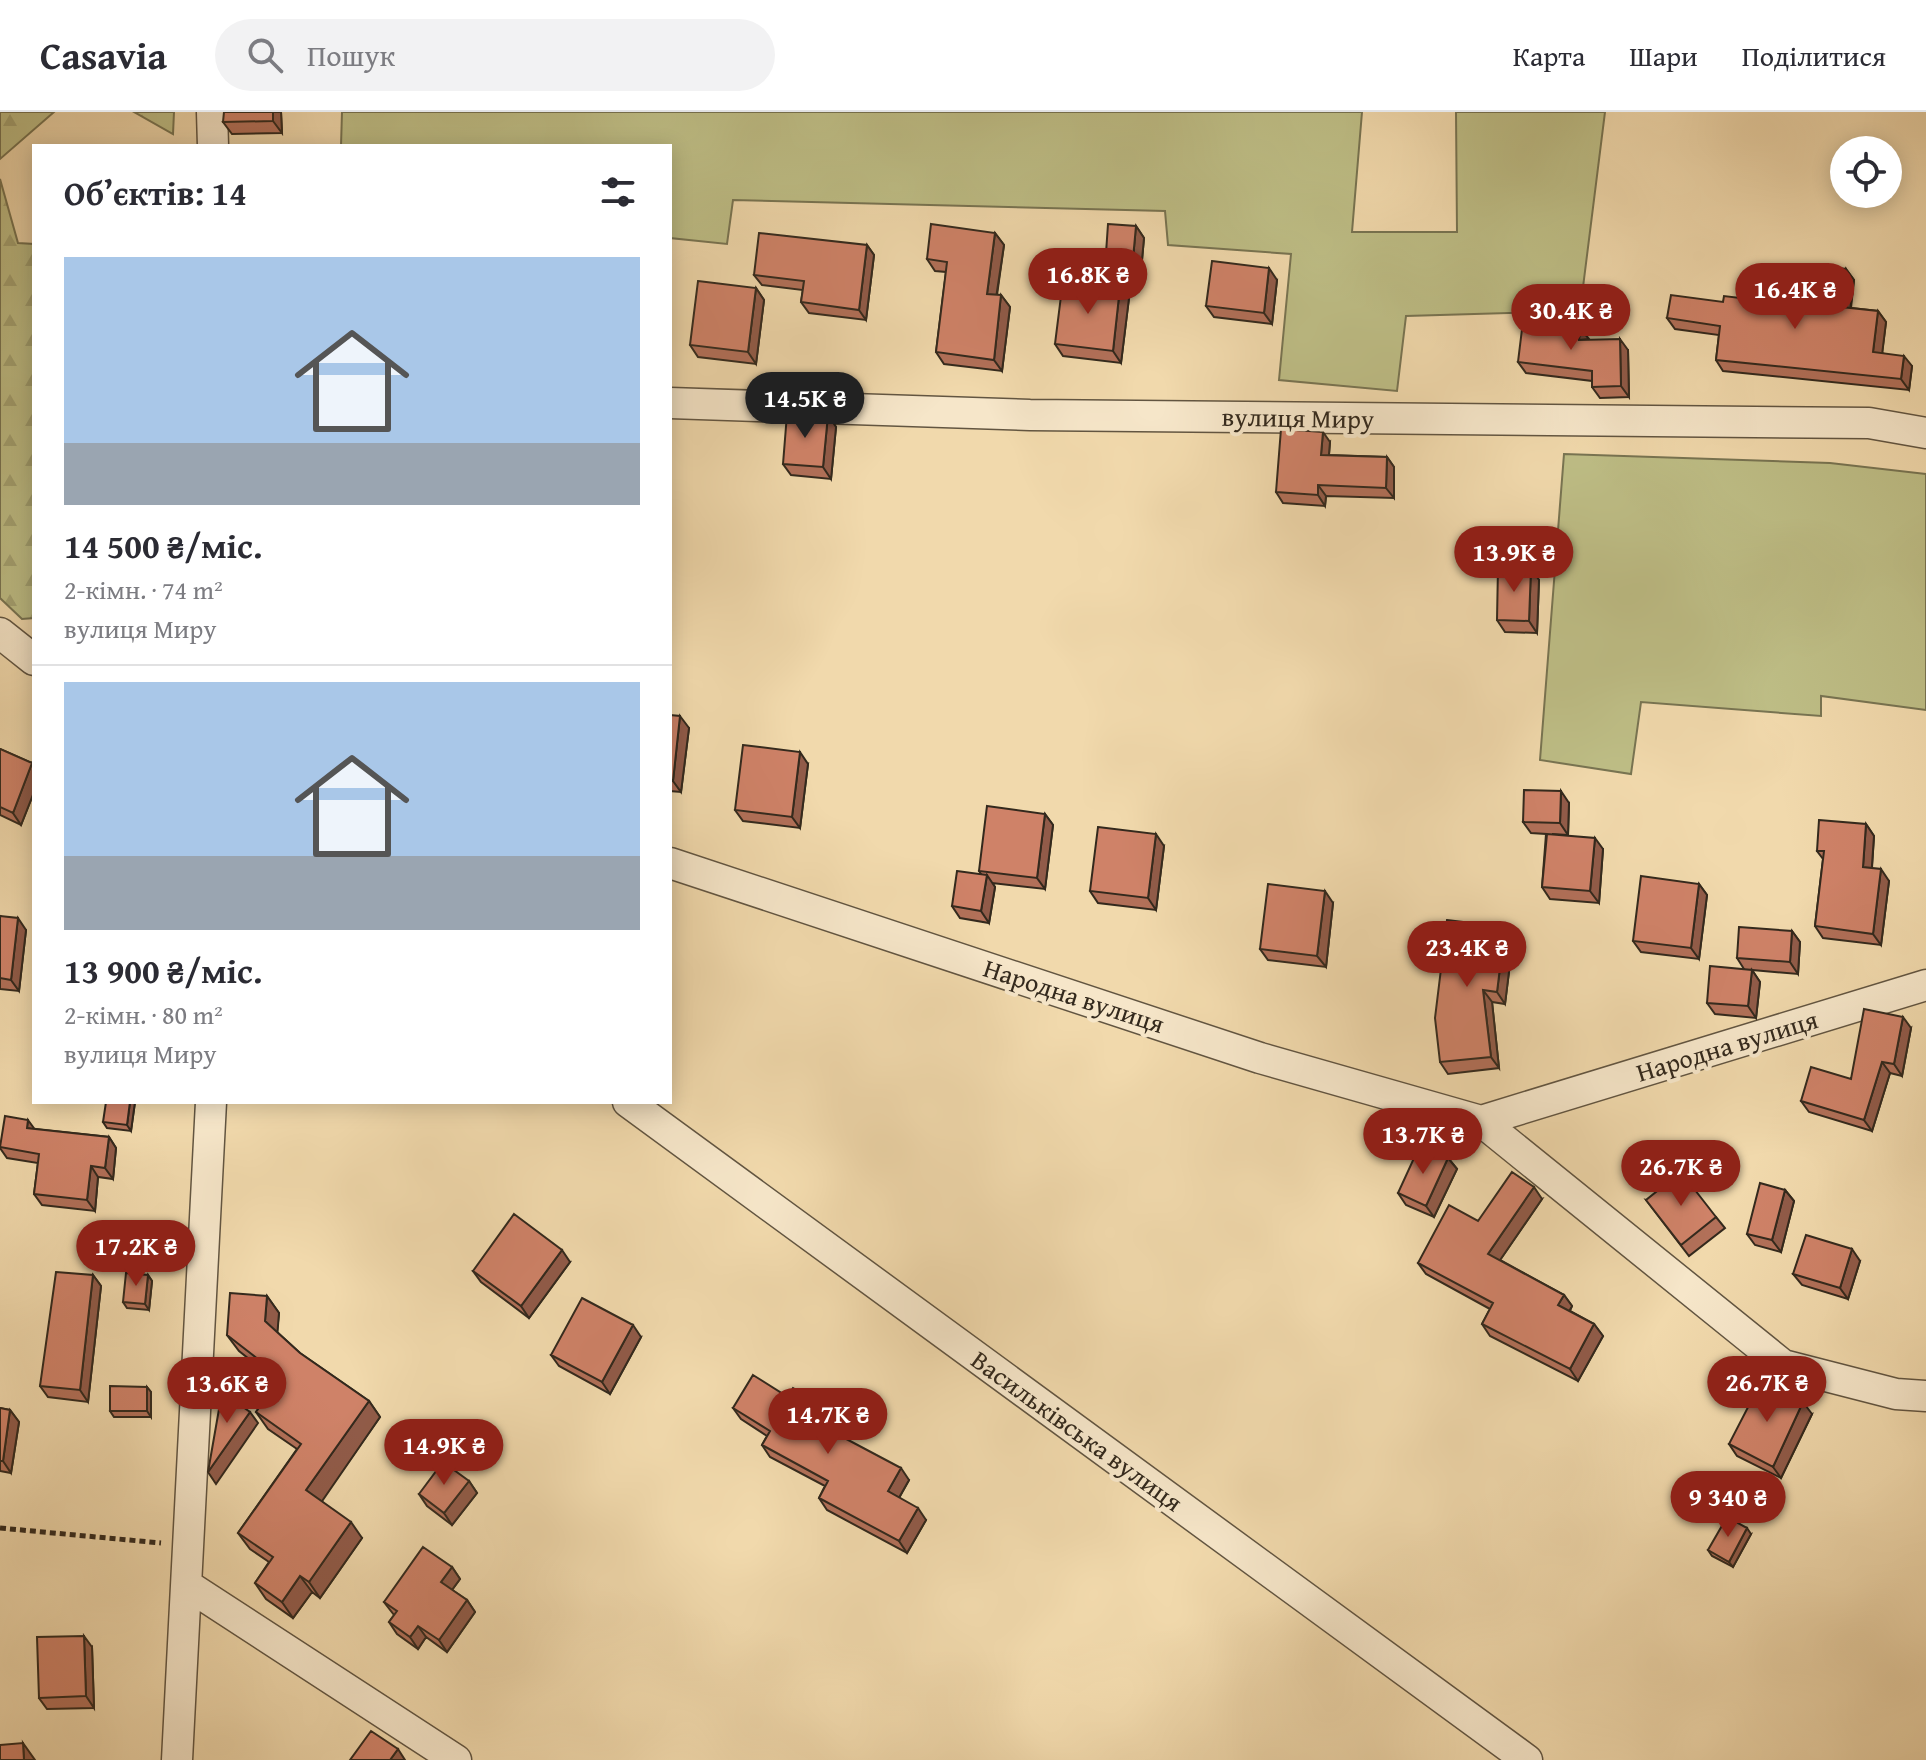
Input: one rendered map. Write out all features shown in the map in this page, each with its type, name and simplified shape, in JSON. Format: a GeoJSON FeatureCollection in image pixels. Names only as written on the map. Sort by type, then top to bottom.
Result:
{"type":"FeatureCollection","features":[{"type":"Feature","properties":{"kind":"street"},"geometry":{"type":"LineString","coordinates":[[212,112],[213,144]]}},
{"type":"Feature","properties":{"kind":"street","name":"вулиця Миру"},"geometry":{"type":"LineString","coordinates":[[672,403],[1030,415],[1869,423],[1926,433]]}},
{"type":"Feature","properties":{"kind":"street"},"geometry":{"type":"LineString","coordinates":[[0,633],[32,658]]}},
{"type":"Feature","properties":{"kind":"street","name":"Народна вулиця"},"geometry":{"type":"LineString","coordinates":[[672,864],[1260,1058],[1481,1121],[1783,1365],[1896,1394],[1926,1396]]}},
{"type":"Feature","properties":{"kind":"street","name":"Народна вулиця"},"geometry":{"type":"LineString","coordinates":[[1481,1121],[1926,985]]}},
{"type":"Feature","properties":{"kind":"street"},"geometry":{"type":"LineString","coordinates":[[177,1760],[211,1104]]}},
{"type":"Feature","properties":{"kind":"street","name":"Васильківська вулиця"},"geometry":{"type":"LineString","coordinates":[[631,1104],[1527,1760]]}},
{"type":"Feature","properties":{"kind":"street"},"geometry":{"type":"LineString","coordinates":[[187,1585],[456,1760]]}},
{"type":"Feature","properties":{"kind":"path"},"geometry":{"type":"LineString","coordinates":[[0,1528],[190,1546]]}},
{"type":"Feature","properties":{"kind":"green space"},"geometry":{"type":"Polygon","coordinates":[[[0,112],[54,112],[0,159],[0,112]]]}},
{"type":"Feature","properties":{"kind":"green space"},"geometry":{"type":"Polygon","coordinates":[[[134,112],[174,112],[173,134],[134,112]]]}},
{"type":"Feature","properties":{"kind":"green space"},"geometry":{"type":"Polygon","coordinates":[[[342,112],[1362,112],[1352,232],[1457,232],[1456,112],[1605,112],[1580,311],[1406,316],[1397,391],[1279,380],[1291,254],[1168,245],[1165,211],[733,200],[727,244],[672,238],[672,144],[341,144],[342,112]]]}},
{"type":"Feature","properties":{"kind":"green space"},"geometry":{"type":"Polygon","coordinates":[[[0,179],[18,243],[32,244],[32,618],[22,619],[0,598],[0,179]]]}},
{"type":"Feature","properties":{"kind":"green space"},"geometry":{"type":"Polygon","coordinates":[[[1564,454],[1830,463],[1926,474],[1926,710],[1821,696],[1821,716],[1641,702],[1631,774],[1540,760],[1564,454]]]}},
{"type":"Feature","properties":{"kind":"building"},"geometry":{"type":"Polygon","coordinates":[[[224,112],[273,112],[273,121],[223,122],[224,112]]]}},
{"type":"Feature","properties":{"kind":"building"},"geometry":{"type":"Polygon","coordinates":[[[931,224],[995,233],[987,294],[1001,295],[994,360],[936,352],[947,262],[927,259],[931,224]]]}},
{"type":"Feature","properties":{"kind":"building"},"geometry":{"type":"Polygon","coordinates":[[[1108,224],[1136,226],[1132,270],[1105,268],[1108,224]]]}},
{"type":"Feature","properties":{"kind":"building"},"geometry":{"type":"Polygon","coordinates":[[[759,233],[867,245],[859,310],[801,302],[804,281],[754,275],[759,233]]]}},
{"type":"Feature","properties":{"kind":"building"},"geometry":{"type":"Polygon","coordinates":[[[1212,261],[1269,268],[1264,313],[1206,306],[1212,261]]]}},
{"type":"Feature","properties":{"kind":"building"},"geometry":{"type":"Polygon","coordinates":[[[1820,266],[1846,269],[1842,307],[1878,311],[1873,352],[1904,356],[1901,379],[1716,360],[1720,326],[1667,318],[1671,295],[1723,302],[1724,296],[1815,307],[1820,266]]]}},
{"type":"Feature","properties":{"kind":"building"},"geometry":{"type":"Polygon","coordinates":[[[1063,280],[1120,287],[1113,351],[1055,344],[1063,280]]]}},
{"type":"Feature","properties":{"kind":"building"},"geometry":{"type":"Polygon","coordinates":[[[698,281],[756,288],[748,352],[690,345],[698,281]]]}},
{"type":"Feature","properties":{"kind":"building"},"geometry":{"type":"Polygon","coordinates":[[[1523,321],[1580,328],[1579,340],[1620,339],[1621,386],[1592,387],[1592,371],[1518,362],[1523,321]]]}},
{"type":"Feature","properties":{"kind":"building"},"geometry":{"type":"Polygon","coordinates":[[[787,414],[828,415],[823,467],[783,464],[787,414]]]}},
{"type":"Feature","properties":{"kind":"building"},"geometry":{"type":"Polygon","coordinates":[[[1281,429],[1323,432],[1321,455],[1387,457],[1386,488],[1318,485],[1318,495],[1276,492],[1281,429]]]}},
{"type":"Feature","properties":{"kind":"building"},"geometry":{"type":"Polygon","coordinates":[[[1498,567],[1531,568],[1529,621],[1497,620],[1498,567]]]}},
{"type":"Feature","properties":{"kind":"building"},"geometry":{"type":"Polygon","coordinates":[[[672,715],[680,716],[672,781],[672,715]]]}},
{"type":"Feature","properties":{"kind":"building"},"geometry":{"type":"Polygon","coordinates":[[[743,745],[800,752],[792,817],[735,810],[743,745]]]}},
{"type":"Feature","properties":{"kind":"building"},"geometry":{"type":"Polygon","coordinates":[[[0,749],[32,763],[13,813],[0,807],[0,749]]]}},
{"type":"Feature","properties":{"kind":"building"},"geometry":{"type":"Polygon","coordinates":[[[1524,790],[1561,791],[1560,823],[1523,822],[1524,790]]]}},
{"type":"Feature","properties":{"kind":"building"},"geometry":{"type":"Polygon","coordinates":[[[987,806],[1045,814],[1037,878],[979,871],[987,806]]]}},
{"type":"Feature","properties":{"kind":"building"},"geometry":{"type":"Polygon","coordinates":[[[1819,820],[1866,824],[1863,867],[1881,869],[1873,934],[1815,926],[1824,851],[1817,851],[1819,820]]]}},
{"type":"Feature","properties":{"kind":"building"},"geometry":{"type":"Polygon","coordinates":[[[1098,827],[1156,834],[1148,898],[1090,891],[1098,827]]]}},
{"type":"Feature","properties":{"kind":"building"},"geometry":{"type":"Polygon","coordinates":[[[1547,834],[1595,838],[1590,891],[1542,887],[1547,834]]]}},
{"type":"Feature","properties":{"kind":"building"},"geometry":{"type":"Polygon","coordinates":[[[957,871],[987,875],[981,911],[952,906],[957,871]]]}},
{"type":"Feature","properties":{"kind":"building"},"geometry":{"type":"Polygon","coordinates":[[[1641,876],[1699,884],[1691,948],[1633,941],[1641,876]]]}},
{"type":"Feature","properties":{"kind":"building"},"geometry":{"type":"Polygon","coordinates":[[[1268,884],[1325,891],[1317,956],[1260,949],[1268,884]]]}},
{"type":"Feature","properties":{"kind":"building"},"geometry":{"type":"Polygon","coordinates":[[[0,916],[18,918],[11,980],[0,978],[0,916]]]}},
{"type":"Feature","properties":{"kind":"building"},"geometry":{"type":"Polygon","coordinates":[[[1447,920],[1505,927],[1497,992],[1483,990],[1491,1057],[1440,1062],[1435,1018],[1447,920]]]}},
{"type":"Feature","properties":{"kind":"building"},"geometry":{"type":"Polygon","coordinates":[[[1739,927],[1792,931],[1790,962],[1737,958],[1739,927]]]}},
{"type":"Feature","properties":{"kind":"building"},"geometry":{"type":"Polygon","coordinates":[[[1710,966],[1752,970],[1748,1006],[1707,1003],[1710,966]]]}},
{"type":"Feature","properties":{"kind":"building"},"geometry":{"type":"Polygon","coordinates":[[[1864,1009],[1903,1017],[1894,1064],[1882,1062],[1864,1120],[1801,1101],[1811,1067],[1851,1079],[1864,1009]]]}},
{"type":"Feature","properties":{"kind":"building"},"geometry":{"type":"Polygon","coordinates":[[[106,1104],[130,1104],[127,1125],[103,1122],[106,1104]]]}},
{"type":"Feature","properties":{"kind":"building"},"geometry":{"type":"Polygon","coordinates":[[[5,1116],[28,1120],[27,1128],[109,1137],[105,1168],[91,1166],[87,1200],[34,1194],[39,1154],[0,1147],[5,1116]]]}},
{"type":"Feature","properties":{"kind":"building"},"geometry":{"type":"Polygon","coordinates":[[[1420,1145],[1448,1158],[1426,1206],[1398,1193],[1420,1145]]]}},
{"type":"Feature","properties":{"kind":"building"},"geometry":{"type":"Polygon","coordinates":[[[1512,1172],[1534,1187],[1488,1254],[1564,1295],[1558,1305],[1594,1324],[1570,1369],[1482,1324],[1493,1303],[1418,1263],[1449,1205],[1478,1221],[1512,1172]]]}},
{"type":"Feature","properties":{"kind":"building"},"geometry":{"type":"Polygon","coordinates":[[[1681,1172],[1716,1217],[1681,1245],[1646,1200],[1681,1172]]]}},
{"type":"Feature","properties":{"kind":"building"},"geometry":{"type":"Polygon","coordinates":[[[1760,1183],[1785,1190],[1772,1240],[1747,1234],[1760,1183]]]}},
{"type":"Feature","properties":{"kind":"building"},"geometry":{"type":"Polygon","coordinates":[[[514,1214],[562,1250],[521,1306],[473,1271],[514,1214]]]}},
{"type":"Feature","properties":{"kind":"building"},"geometry":{"type":"Polygon","coordinates":[[[1806,1235],[1852,1249],[1840,1288],[1793,1274],[1806,1235]]]}},
{"type":"Feature","properties":{"kind":"building"},"geometry":{"type":"Polygon","coordinates":[[[56,1272],[93,1275],[80,1390],[40,1386],[56,1272]]]}},
{"type":"Feature","properties":{"kind":"building"},"geometry":{"type":"Polygon","coordinates":[[[126,1273],[148,1275],[145,1304],[123,1302],[126,1273]]]}},
{"type":"Feature","properties":{"kind":"building"},"geometry":{"type":"Polygon","coordinates":[[[230,1293],[267,1296],[265,1321],[300,1353],[369,1401],[306,1490],[351,1522],[309,1582],[300,1576],[282,1602],[255,1583],[273,1557],[238,1533],[301,1444],[256,1412],[281,1377],[227,1335],[230,1293]]]}},
{"type":"Feature","properties":{"kind":"building"},"geometry":{"type":"Polygon","coordinates":[[[582,1298],[633,1325],[602,1382],[551,1355],[582,1298]]]}},
{"type":"Feature","properties":{"kind":"building"},"geometry":{"type":"Polygon","coordinates":[[[753,1375],[788,1397],[793,1388],[844,1416],[835,1433],[901,1468],[888,1491],[918,1508],[899,1541],[819,1498],[828,1481],[762,1445],[770,1431],[733,1408],[753,1375]]]}},
{"type":"Feature","properties":{"kind":"building"},"geometry":{"type":"Polygon","coordinates":[[[1762,1380],[1803,1402],[1773,1467],[1729,1444],[1762,1380]]]}},
{"type":"Feature","properties":{"kind":"building"},"geometry":{"type":"Polygon","coordinates":[[[110,1386],[147,1387],[147,1411],[110,1411],[110,1386]]]}},
{"type":"Feature","properties":{"kind":"building"},"geometry":{"type":"Polygon","coordinates":[[[222,1392],[250,1412],[208,1472],[222,1392]]]}},
{"type":"Feature","properties":{"kind":"building"},"geometry":{"type":"Polygon","coordinates":[[[0,1408],[10,1410],[3,1461],[0,1461],[0,1408]]]}},
{"type":"Feature","properties":{"kind":"building"},"geometry":{"type":"Polygon","coordinates":[[[443,1462],[469,1481],[444,1513],[419,1494],[443,1462]]]}},
{"type":"Feature","properties":{"kind":"building"},"geometry":{"type":"Polygon","coordinates":[[[1727,1517],[1747,1528],[1729,1562],[1708,1550],[1727,1517]]]}},
{"type":"Feature","properties":{"kind":"building"},"geometry":{"type":"Polygon","coordinates":[[[423,1547],[452,1567],[441,1582],[467,1600],[439,1640],[418,1626],[410,1637],[389,1622],[397,1611],[384,1602],[423,1547]]]}},
{"type":"Feature","properties":{"kind":"building"},"geometry":{"type":"Polygon","coordinates":[[[84,1636],[86,1696],[39,1698],[37,1637],[84,1636]]]}},
{"type":"Feature","properties":{"kind":"building"},"geometry":{"type":"Polygon","coordinates":[[[371,1731],[398,1749],[390,1760],[350,1760],[371,1731]]]}},
{"type":"Feature","properties":{"kind":"building"},"geometry":{"type":"Polygon","coordinates":[[[23,1743],[24,1760],[0,1760],[0,1745],[23,1743]]]}}]}
